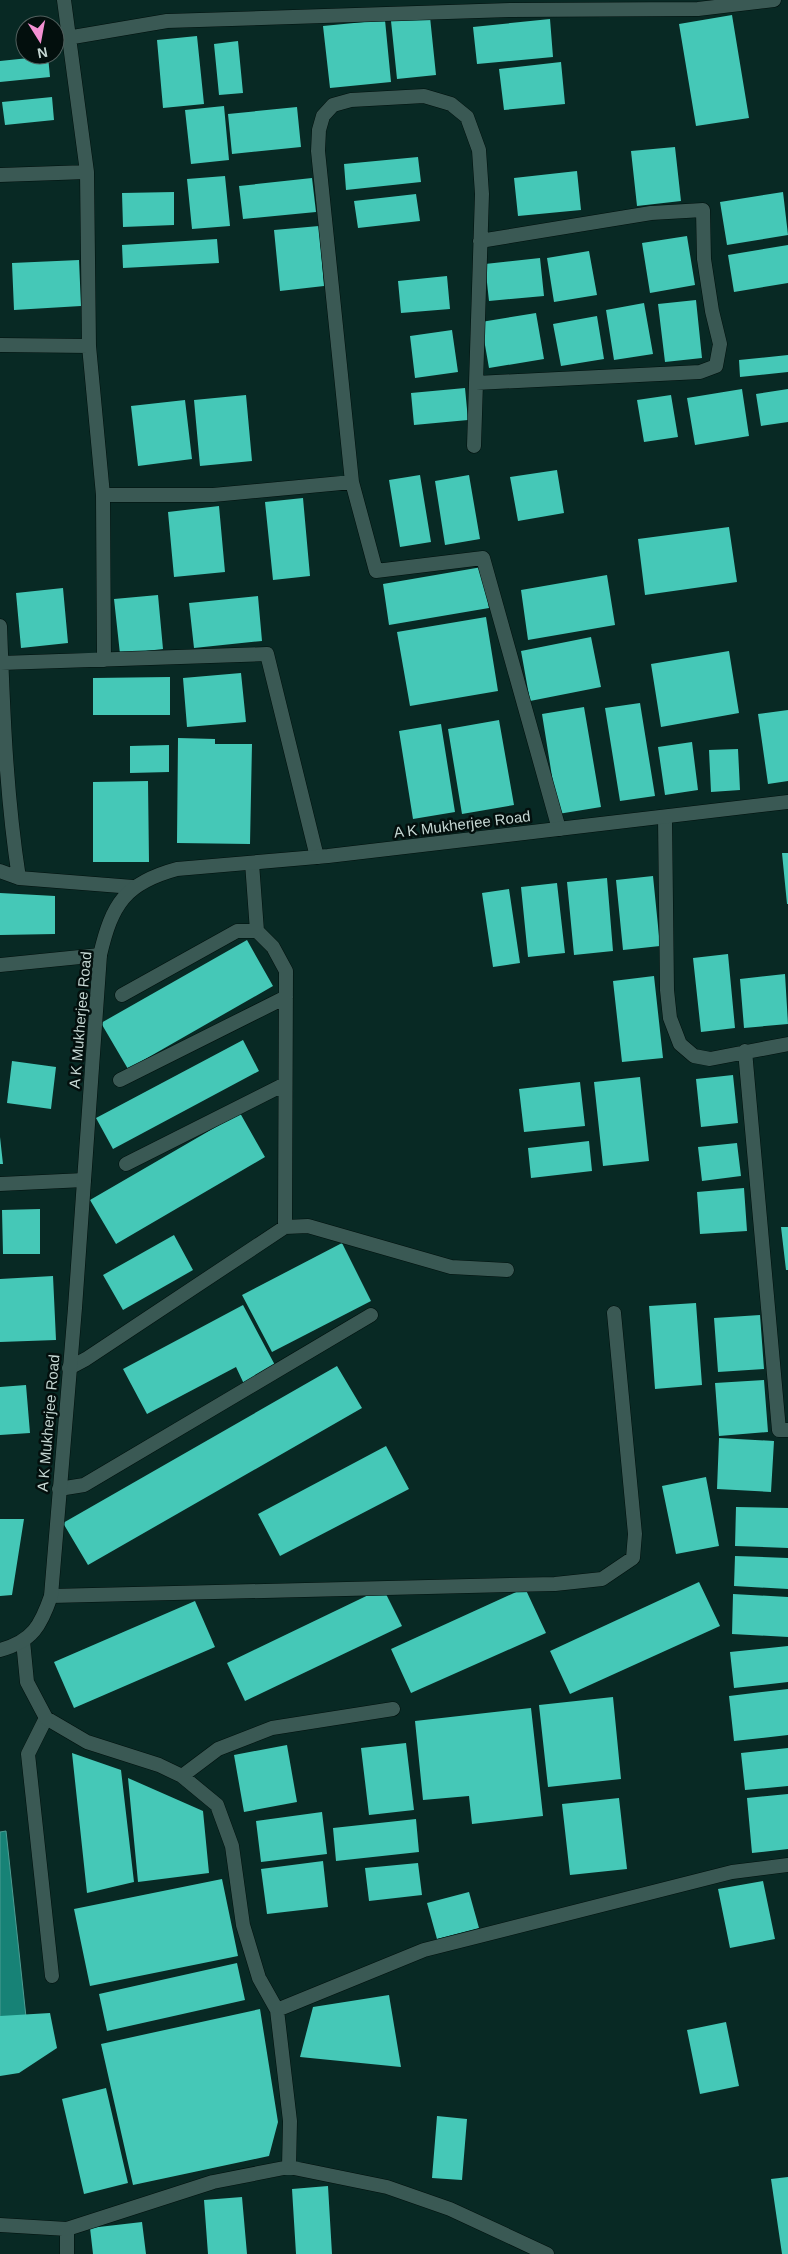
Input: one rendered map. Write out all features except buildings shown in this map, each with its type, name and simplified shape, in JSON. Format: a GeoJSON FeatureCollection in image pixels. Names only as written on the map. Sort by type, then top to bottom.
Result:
{"type":"FeatureCollection","features":[{"type":"Feature","properties":{"kind":"street"},"geometry":{"type":"LineString","coordinates":[[64,0],[67,38],[87,172],[89,346],[103,495],[104,660]]}},
{"type":"Feature","properties":{"kind":"street"},"geometry":{"type":"LineString","coordinates":[[67,38],[167,21],[510,10],[698,9],[774,0]]}},
{"type":"Feature","properties":{"kind":"street"},"geometry":{"type":"LineString","coordinates":[[474,446],[482,194],[478,150],[467,117],[451,104],[424,96],[351,100],[333,105],[322,116],[318,151],[352,482],[376,571],[482,558],[559,830]]}},
{"type":"Feature","properties":{"kind":"street"},"geometry":{"type":"LineString","coordinates":[[0,175],[87,172]]}},
{"type":"Feature","properties":{"kind":"street"},"geometry":{"type":"LineString","coordinates":[[476,383],[700,372],[716,366],[720,344],[712,311],[704,259],[703,210],[651,213],[480,241]]}},
{"type":"Feature","properties":{"kind":"street"},"geometry":{"type":"LineString","coordinates":[[0,345],[89,346]]}},
{"type":"Feature","properties":{"kind":"street"},"geometry":{"type":"LineString","coordinates":[[103,495],[213,495],[352,482]]}},
{"type":"Feature","properties":{"kind":"street"},"geometry":{"type":"LineString","coordinates":[[0,626],[7,785],[19,878]]}},
{"type":"Feature","properties":{"kind":"street"},"geometry":{"type":"LineString","coordinates":[[1,663],[267,654],[316,857]]}},
{"type":"Feature","properties":{"kind":"street","name":"A K Mukherjee Road"},"geometry":{"type":"LineString","coordinates":[[0,1650],[23,1641],[41,1623],[51,1596],[100,955],[113,913],[133,887],[152,876],[176,869],[316,857],[665,818],[788,802]]}},
{"type":"Feature","properties":{"kind":"street"},"geometry":{"type":"LineString","coordinates":[[665,818],[667,990],[670,1018],[680,1044],[694,1056],[710,1059],[788,1044]]}},
{"type":"Feature","properties":{"kind":"street"},"geometry":{"type":"LineString","coordinates":[[252,863],[257,931],[273,947],[286,971],[285,1227]]}},
{"type":"Feature","properties":{"kind":"street"},"geometry":{"type":"LineString","coordinates":[[0,871],[19,878],[133,887]]}},
{"type":"Feature","properties":{"kind":"street"},"geometry":{"type":"LineString","coordinates":[[122,995],[237,931],[257,931]]}},
{"type":"Feature","properties":{"kind":"street"},"geometry":{"type":"LineString","coordinates":[[0,965],[100,955]]}},
{"type":"Feature","properties":{"kind":"street"},"geometry":{"type":"LineString","coordinates":[[120,1080],[286,997]]}},
{"type":"Feature","properties":{"kind":"street"},"geometry":{"type":"LineString","coordinates":[[745,1051],[779,1430],[788,1430]]}},
{"type":"Feature","properties":{"kind":"street"},"geometry":{"type":"LineString","coordinates":[[126,1164],[285,1084]]}},
{"type":"Feature","properties":{"kind":"street"},"geometry":{"type":"LineString","coordinates":[[0,1184],[84,1180]]}},
{"type":"Feature","properties":{"kind":"street"},"geometry":{"type":"LineString","coordinates":[[69,1368],[86,1359],[285,1227],[308,1226],[451,1268],[507,1270]]}},
{"type":"Feature","properties":{"kind":"street"},"geometry":{"type":"LineString","coordinates":[[51,1596],[556,1584],[602,1579],[633,1558],[635,1534],[614,1313]]}},
{"type":"Feature","properties":{"kind":"street"},"geometry":{"type":"LineString","coordinates":[[59,1489],[84,1485],[371,1315]]}},
{"type":"Feature","properties":{"kind":"street"},"geometry":{"type":"LineString","coordinates":[[23,1641],[27,1682],[46,1718],[88,1742],[159,1765],[182,1776],[217,1805],[232,1846],[243,1925],[259,1978],[276,2010],[290,2121],[289,2167]]}},
{"type":"Feature","properties":{"kind":"street"},"geometry":{"type":"LineString","coordinates":[[182,1776],[218,1749],[272,1728],[393,1708]]}},
{"type":"Feature","properties":{"kind":"street"},"geometry":{"type":"LineString","coordinates":[[46,1718],[28,1754],[52,1976]]}},
{"type":"Feature","properties":{"kind":"street"},"geometry":{"type":"LineString","coordinates":[[276,2010],[424,1950],[732,1872],[788,1865]]}},
{"type":"Feature","properties":{"kind":"street"},"geometry":{"type":"LineString","coordinates":[[0,2225],[67,2229],[214,2182],[289,2167],[387,2187],[450,2209],[546,2254]]}},
{"type":"Feature","properties":{"kind":"street"},"geometry":{"type":"LineString","coordinates":[[67,2229],[67,2254]]}},
{"type":"Feature","properties":{"kind":"shaded area"},"geometry":{"type":"Polygon","coordinates":[[[6,1831],[26,2017],[0,2019],[0,1832],[6,1831]]]}}]}
